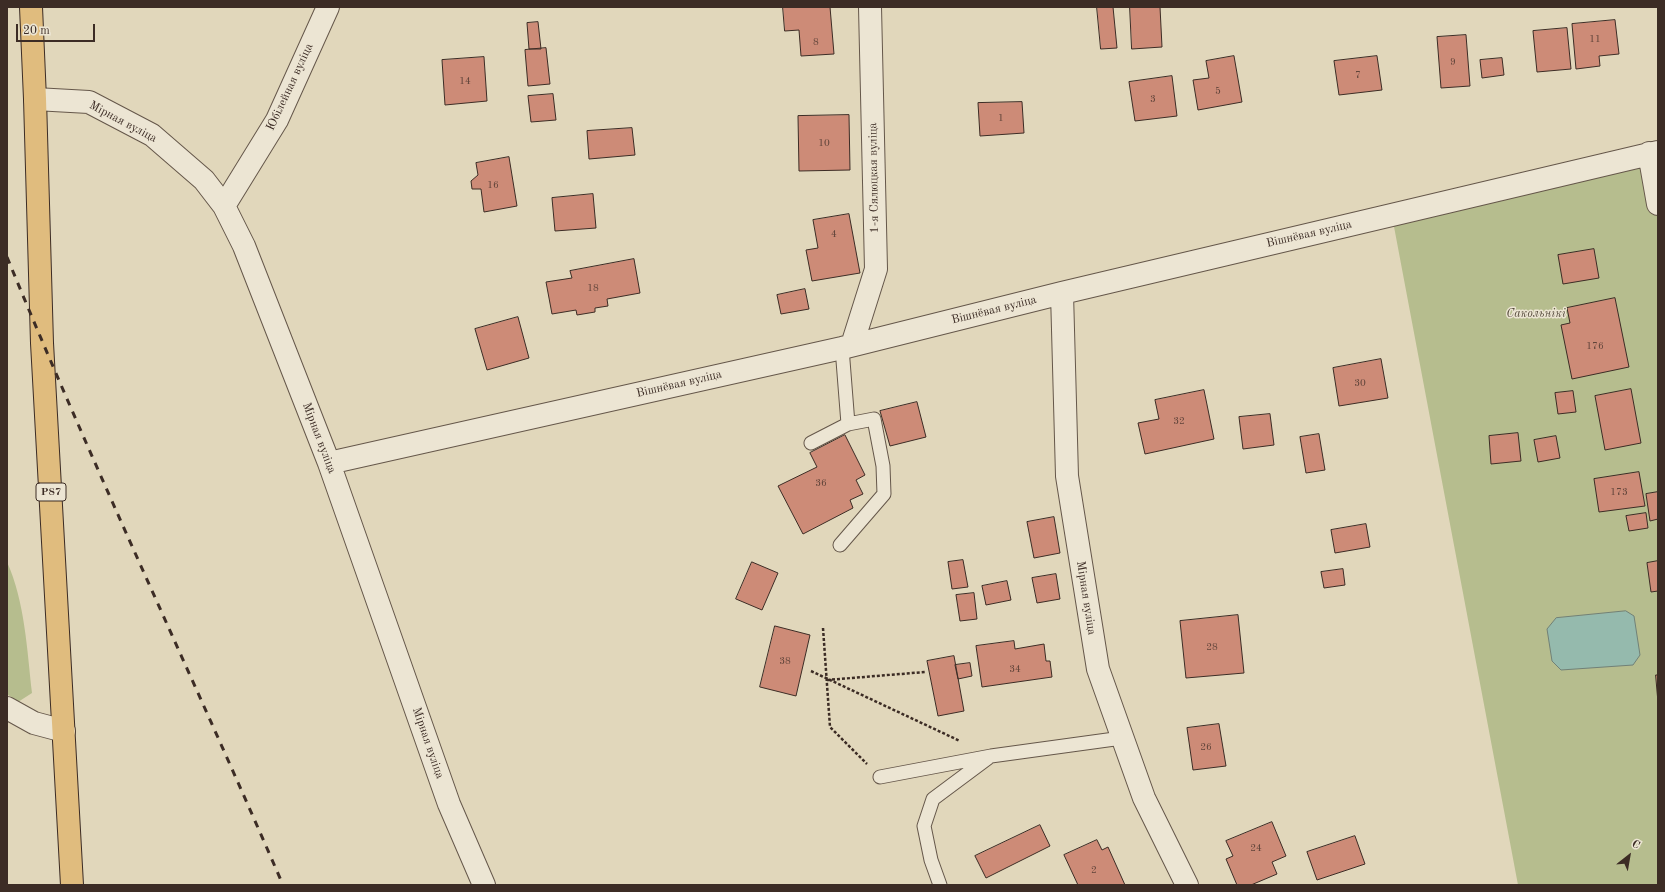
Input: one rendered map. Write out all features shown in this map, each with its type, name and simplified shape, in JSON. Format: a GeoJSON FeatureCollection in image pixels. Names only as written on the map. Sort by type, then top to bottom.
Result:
{"type":"FeatureCollection","features":[{"type":"Feature","properties":{"kind":"main road","name":"Р87"},"geometry":{"type":"LineString","coordinates":[[31,7],[42,343],[72,885]]}},
{"type":"Feature","properties":{"kind":"street","name":"Юбілейная вуліца"},"geometry":{"type":"LineString","coordinates":[[224,206],[277,120],[328,7]]}},
{"type":"Feature","properties":{"kind":"street","name":"1-я Сялюцкая вуліца"},"geometry":{"type":"LineString","coordinates":[[847,346],[876,269],[872,36],[870,7]]}},
{"type":"Feature","properties":{"kind":"street","name":"Мірная вуліца"},"geometry":{"type":"LineString","coordinates":[[35,99],[89,102],[152,135],[204,180],[224,206],[244,246],[329,463],[449,804],[484,885]]}},
{"type":"Feature","properties":{"kind":"street","name":"Вішнёвая вуліца"},"geometry":{"type":"LineString","coordinates":[[329,463],[847,346],[1654,152]]}},
{"type":"Feature","properties":{"kind":"street"},"geometry":{"type":"LineString","coordinates":[[1654,152],[1658,204]]}},
{"type":"Feature","properties":{"kind":"street","name":"Мірная вуліца"},"geometry":{"type":"LineString","coordinates":[[1062,294],[1067,476],[1098,669],[1144,798],[1187,885]]}},
{"type":"Feature","properties":{"kind":"street"},"geometry":{"type":"LineString","coordinates":[[7,708],[34,723],[64,731]]}},
{"type":"Feature","properties":{"kind":"lane"},"geometry":{"type":"LineString","coordinates":[[847,346],[848,424]]}},
{"type":"Feature","properties":{"kind":"lane"},"geometry":{"type":"LineString","coordinates":[[811,443],[848,424],[874,419],[884,466],[884,494],[840,545]]}},
{"type":"Feature","properties":{"kind":"lane"},"geometry":{"type":"LineString","coordinates":[[880,777],[991,756],[1122,738]]}},
{"type":"Feature","properties":{"kind":"lane"},"geometry":{"type":"LineString","coordinates":[[940,885],[931,860],[924,826],[932,799],[991,756]]}},
{"type":"Feature","properties":{"kind":"path"},"geometry":{"type":"LineString","coordinates":[[823,628],[830,727],[880,777]]}},
{"type":"Feature","properties":{"kind":"path"},"geometry":{"type":"LineString","coordinates":[[811,671],[827,680],[991,756]]}},
{"type":"Feature","properties":{"kind":"path"},"geometry":{"type":"LineString","coordinates":[[827,680],[925,672]]}},
{"type":"Feature","properties":{"kind":"green space","name":"Сакольнікі"},"geometry":{"type":"Polygon","coordinates":[[[1658,165],[1658,885],[1518,885],[1392,216],[1658,165]]]}},
{"type":"Feature","properties":{"kind":"green space"},"geometry":{"type":"Polygon","coordinates":[[[7,562],[18,593],[22,610],[32,693],[18,702],[7,694],[7,562]]]}},
{"type":"Feature","properties":{"kind":"water"},"geometry":{"type":"Polygon","coordinates":[[[1626,611],[1634,616],[1640,655],[1633,665],[1561,670],[1552,661],[1547,629],[1556,618],[1626,611]]]}},
{"type":"Feature","properties":{"kind":"building"},"geometry":{"type":"Polygon","coordinates":[[[783,7],[830,7],[834,54],[801,56],[799,30],[785,31],[783,7]]]}},
{"type":"Feature","properties":{"kind":"building"},"geometry":{"type":"Polygon","coordinates":[[[1097,7],[1113,7],[1117,48],[1101,49],[1097,7]]]}},
{"type":"Feature","properties":{"kind":"building"},"geometry":{"type":"Polygon","coordinates":[[[1130,7],[1160,7],[1162,47],[1132,49],[1130,7]]]}},
{"type":"Feature","properties":{"kind":"building"},"geometry":{"type":"Polygon","coordinates":[[[1615,20],[1619,54],[1599,56],[1600,66],[1576,69],[1572,24],[1615,20]]]}},
{"type":"Feature","properties":{"kind":"building"},"geometry":{"type":"Polygon","coordinates":[[[538,22],[541,49],[529,49],[527,23],[538,22]]]}},
{"type":"Feature","properties":{"kind":"building"},"geometry":{"type":"Polygon","coordinates":[[[1567,28],[1571,69],[1537,72],[1533,31],[1567,28]]]}},
{"type":"Feature","properties":{"kind":"building"},"geometry":{"type":"Polygon","coordinates":[[[1466,35],[1470,86],[1441,88],[1437,37],[1466,35]]]}},
{"type":"Feature","properties":{"kind":"building"},"geometry":{"type":"Polygon","coordinates":[[[546,48],[550,84],[528,86],[525,50],[546,48]]]}},
{"type":"Feature","properties":{"kind":"building"},"geometry":{"type":"Polygon","coordinates":[[[1234,56],[1242,102],[1198,110],[1193,80],[1209,78],[1206,61],[1234,56]]]}},
{"type":"Feature","properties":{"kind":"building"},"geometry":{"type":"Polygon","coordinates":[[[1377,56],[1382,90],[1339,95],[1334,61],[1377,56]]]}},
{"type":"Feature","properties":{"kind":"building"},"geometry":{"type":"Polygon","coordinates":[[[484,57],[487,101],[445,105],[442,60],[484,57]]]}},
{"type":"Feature","properties":{"kind":"building"},"geometry":{"type":"Polygon","coordinates":[[[1502,58],[1504,75],[1482,78],[1480,60],[1502,58]]]}},
{"type":"Feature","properties":{"kind":"building"},"geometry":{"type":"Polygon","coordinates":[[[1172,76],[1177,116],[1135,121],[1129,82],[1172,76]]]}},
{"type":"Feature","properties":{"kind":"building"},"geometry":{"type":"Polygon","coordinates":[[[553,94],[556,120],[531,122],[528,96],[553,94]]]}},
{"type":"Feature","properties":{"kind":"building"},"geometry":{"type":"Polygon","coordinates":[[[1022,102],[1024,133],[980,136],[978,103],[1022,102]]]}},
{"type":"Feature","properties":{"kind":"building"},"geometry":{"type":"Polygon","coordinates":[[[849,115],[850,170],[799,171],[798,116],[849,115]]]}},
{"type":"Feature","properties":{"kind":"building"},"geometry":{"type":"Polygon","coordinates":[[[632,128],[635,155],[589,159],[587,131],[632,128]]]}},
{"type":"Feature","properties":{"kind":"building"},"geometry":{"type":"Polygon","coordinates":[[[509,157],[517,206],[484,212],[481,189],[472,189],[471,181],[478,175],[476,163],[509,157]]]}},
{"type":"Feature","properties":{"kind":"building"},"geometry":{"type":"Polygon","coordinates":[[[593,194],[596,228],[555,231],[552,198],[593,194]]]}},
{"type":"Feature","properties":{"kind":"building"},"geometry":{"type":"Polygon","coordinates":[[[849,214],[860,273],[812,281],[806,250],[818,248],[813,220],[849,214]]]}},
{"type":"Feature","properties":{"kind":"building"},"geometry":{"type":"Polygon","coordinates":[[[1594,249],[1599,278],[1563,284],[1558,255],[1594,249]]]}},
{"type":"Feature","properties":{"kind":"building"},"geometry":{"type":"Polygon","coordinates":[[[634,259],[640,293],[607,299],[608,306],[595,308],[595,312],[577,315],[576,310],[552,314],[546,282],[572,278],[570,271],[634,259]]]}},
{"type":"Feature","properties":{"kind":"building"},"geometry":{"type":"Polygon","coordinates":[[[805,289],[809,309],[781,314],[777,295],[805,289]]]}},
{"type":"Feature","properties":{"kind":"building"},"geometry":{"type":"Polygon","coordinates":[[[1615,298],[1629,367],[1572,379],[1561,325],[1570,323],[1567,308],[1615,298]]]}},
{"type":"Feature","properties":{"kind":"building"},"geometry":{"type":"Polygon","coordinates":[[[518,317],[529,358],[487,370],[475,329],[518,317]]]}},
{"type":"Feature","properties":{"kind":"building"},"geometry":{"type":"Polygon","coordinates":[[[1381,359],[1388,398],[1339,406],[1333,368],[1381,359]]]}},
{"type":"Feature","properties":{"kind":"building"},"geometry":{"type":"Polygon","coordinates":[[[1631,389],[1641,443],[1605,450],[1595,396],[1631,389]]]}},
{"type":"Feature","properties":{"kind":"building"},"geometry":{"type":"Polygon","coordinates":[[[1204,390],[1214,439],[1145,454],[1138,423],[1159,419],[1155,400],[1204,390]]]}},
{"type":"Feature","properties":{"kind":"building"},"geometry":{"type":"Polygon","coordinates":[[[1573,391],[1576,412],[1558,414],[1555,393],[1573,391]]]}},
{"type":"Feature","properties":{"kind":"building"},"geometry":{"type":"Polygon","coordinates":[[[917,402],[926,437],[890,446],[880,411],[917,402]]]}},
{"type":"Feature","properties":{"kind":"building"},"geometry":{"type":"Polygon","coordinates":[[[1270,414],[1274,445],[1243,449],[1239,417],[1270,414]]]}},
{"type":"Feature","properties":{"kind":"building"},"geometry":{"type":"Polygon","coordinates":[[[1518,433],[1521,461],[1491,464],[1489,436],[1518,433]]]}},
{"type":"Feature","properties":{"kind":"building"},"geometry":{"type":"Polygon","coordinates":[[[1319,434],[1325,470],[1306,473],[1300,437],[1319,434]]]}},
{"type":"Feature","properties":{"kind":"building"},"geometry":{"type":"Polygon","coordinates":[[[845,435],[865,475],[856,480],[863,494],[850,500],[853,508],[803,534],[778,486],[817,467],[810,453],[845,435]]]}},
{"type":"Feature","properties":{"kind":"building"},"geometry":{"type":"Polygon","coordinates":[[[1556,436],[1560,458],[1538,462],[1534,440],[1556,436]]]}},
{"type":"Feature","properties":{"kind":"building"},"geometry":{"type":"Polygon","coordinates":[[[1639,472],[1645,506],[1599,512],[1594,479],[1639,472]]]}},
{"type":"Feature","properties":{"kind":"building"},"geometry":{"type":"Polygon","coordinates":[[[1658,492],[1658,519],[1650,521],[1646,494],[1658,492]]]}},
{"type":"Feature","properties":{"kind":"building"},"geometry":{"type":"Polygon","coordinates":[[[1646,513],[1648,528],[1629,531],[1626,516],[1646,513]]]}},
{"type":"Feature","properties":{"kind":"building"},"geometry":{"type":"Polygon","coordinates":[[[1054,517],[1060,553],[1034,558],[1027,522],[1054,517]]]}},
{"type":"Feature","properties":{"kind":"building"},"geometry":{"type":"Polygon","coordinates":[[[1366,524],[1370,547],[1335,553],[1331,530],[1366,524]]]}},
{"type":"Feature","properties":{"kind":"building"},"geometry":{"type":"Polygon","coordinates":[[[963,560],[968,587],[952,589],[948,562],[963,560]]]}},
{"type":"Feature","properties":{"kind":"building"},"geometry":{"type":"Polygon","coordinates":[[[1658,561],[1658,591],[1651,592],[1647,563],[1658,561]]]}},
{"type":"Feature","properties":{"kind":"building"},"geometry":{"type":"Polygon","coordinates":[[[752,562],[778,573],[762,610],[736,599],[752,562]]]}},
{"type":"Feature","properties":{"kind":"building"},"geometry":{"type":"Polygon","coordinates":[[[1343,569],[1345,585],[1324,588],[1321,572],[1343,569]]]}},
{"type":"Feature","properties":{"kind":"building"},"geometry":{"type":"Polygon","coordinates":[[[1056,574],[1060,599],[1037,603],[1032,578],[1056,574]]]}},
{"type":"Feature","properties":{"kind":"building"},"geometry":{"type":"Polygon","coordinates":[[[1007,581],[1011,600],[986,605],[982,586],[1007,581]]]}},
{"type":"Feature","properties":{"kind":"building"},"geometry":{"type":"Polygon","coordinates":[[[974,593],[977,619],[960,621],[956,595],[974,593]]]}},
{"type":"Feature","properties":{"kind":"building"},"geometry":{"type":"Polygon","coordinates":[[[1238,615],[1244,673],[1186,678],[1180,621],[1238,615]]]}},
{"type":"Feature","properties":{"kind":"building"},"geometry":{"type":"Polygon","coordinates":[[[775,626],[810,635],[796,696],[760,687],[775,626]]]}},
{"type":"Feature","properties":{"kind":"building"},"geometry":{"type":"Polygon","coordinates":[[[1014,641],[1015,649],[1044,644],[1046,661],[1050,661],[1052,677],[982,687],[976,646],[1014,641]]]}},
{"type":"Feature","properties":{"kind":"building"},"geometry":{"type":"Polygon","coordinates":[[[954,656],[964,711],[938,716],[927,661],[954,656]]]}},
{"type":"Feature","properties":{"kind":"building"},"geometry":{"type":"Polygon","coordinates":[[[970,663],[972,676],[958,679],[955,665],[970,663]]]}},
{"type":"Feature","properties":{"kind":"building"},"geometry":{"type":"Polygon","coordinates":[[[1656,675],[1658,675],[1658,702],[1656,675]]]}},
{"type":"Feature","properties":{"kind":"building"},"geometry":{"type":"Polygon","coordinates":[[[1219,724],[1226,766],[1193,770],[1187,728],[1219,724]]]}},
{"type":"Feature","properties":{"kind":"building"},"geometry":{"type":"Polygon","coordinates":[[[1272,822],[1286,856],[1272,862],[1277,874],[1251,885],[1237,885],[1226,859],[1233,856],[1226,841],[1272,822]]]}},
{"type":"Feature","properties":{"kind":"building"},"geometry":{"type":"Polygon","coordinates":[[[1040,825],[1050,846],[986,878],[975,856],[1040,825]]]}},
{"type":"Feature","properties":{"kind":"building"},"geometry":{"type":"Polygon","coordinates":[[[1355,836],[1365,864],[1317,880],[1307,852],[1355,836]]]}},
{"type":"Feature","properties":{"kind":"building"},"geometry":{"type":"Polygon","coordinates":[[[1097,840],[1102,850],[1108,847],[1125,885],[1078,885],[1064,855],[1097,840]]]}},
{"type":"Feature","properties":{"kind":"railway"},"geometry":{"type":"LineString","coordinates":[[7,257],[74,415],[283,885]]}}]}
